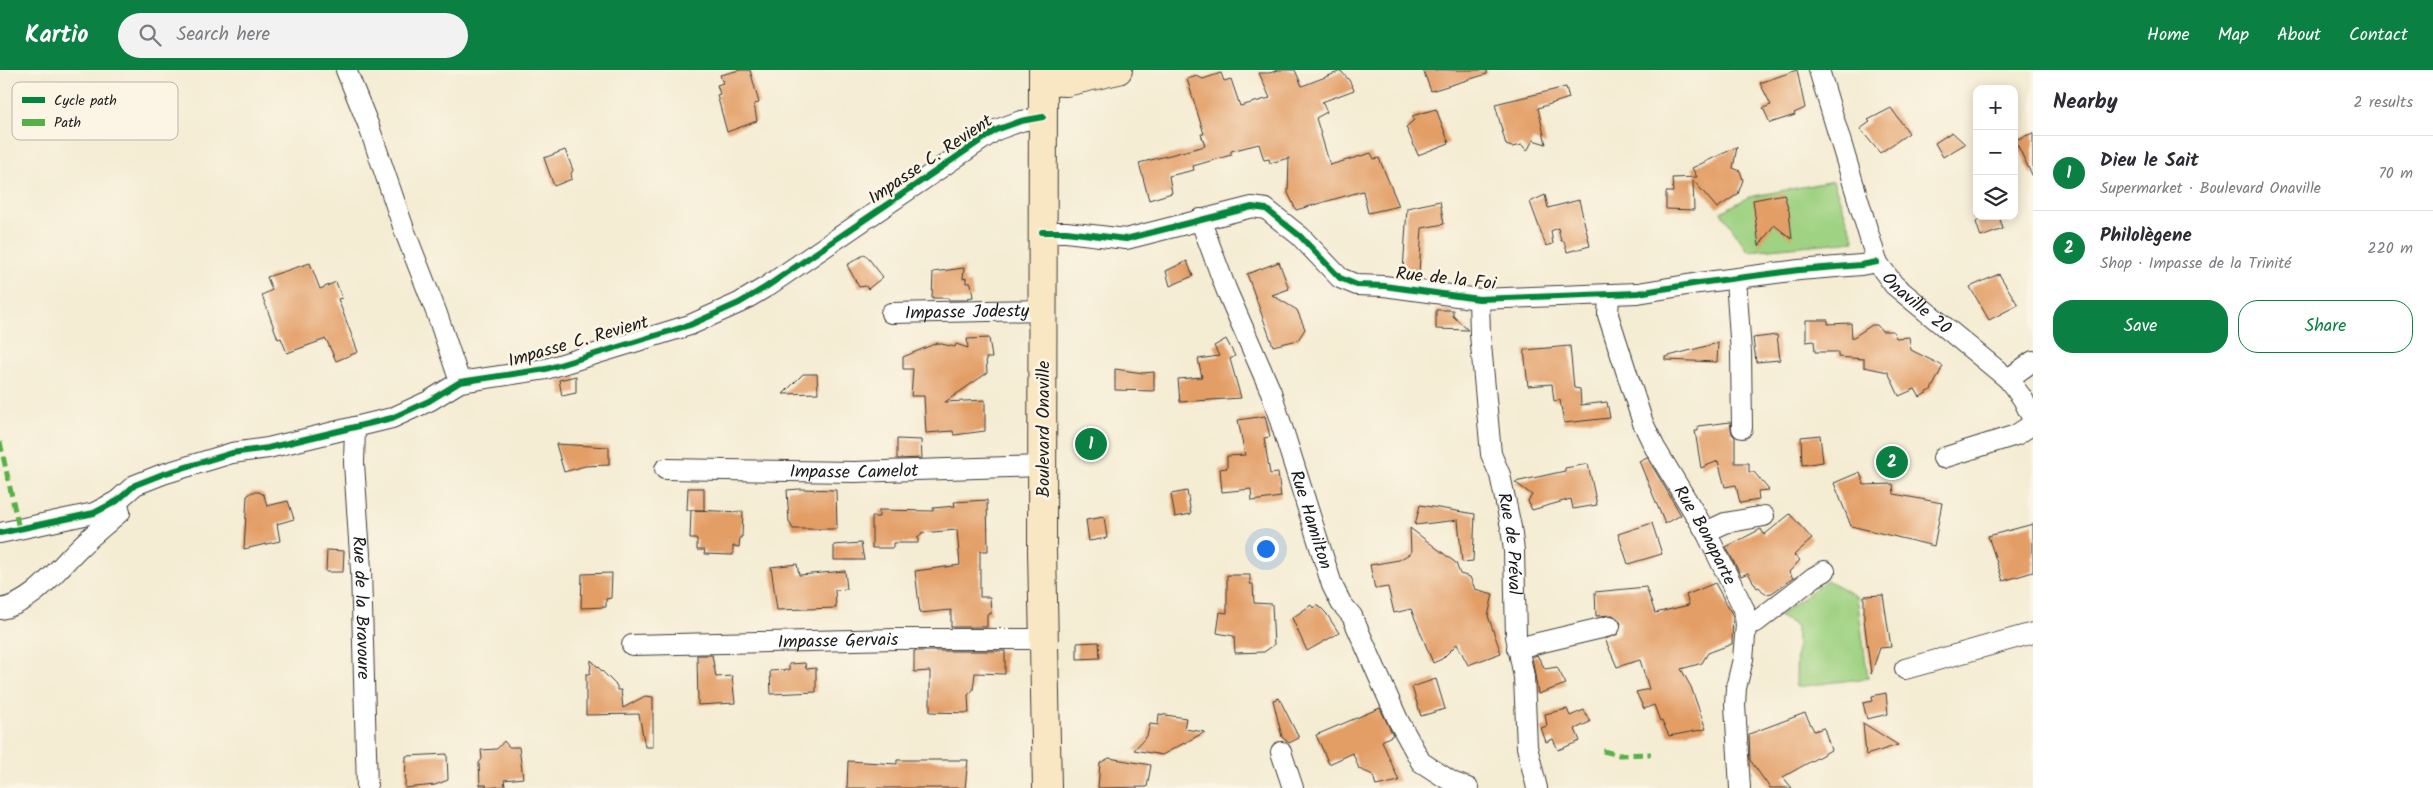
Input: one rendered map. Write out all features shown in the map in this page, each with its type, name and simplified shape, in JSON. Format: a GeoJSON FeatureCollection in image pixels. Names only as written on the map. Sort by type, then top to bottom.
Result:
{"type":"FeatureCollection","features":[{"type":"Feature","properties":{"kind":"street"},"geometry":{"type":"LineString","coordinates":[[346,70],[368,124],[404,232],[437,314],[460,382]]}},
{"type":"Feature","properties":{"kind":"street"},"geometry":{"type":"LineString","coordinates":[[1043,76],[1066,82],[1118,70]]}},
{"type":"Feature","properties":{"kind":"street","name":"Onaville 20"},"geometry":{"type":"LineString","coordinates":[[1821,71],[1877,262],[1894,285],[2008,379],[2023,399],[2033,420]]}},
{"type":"Feature","properties":{"kind":"street","name":"Boulevard Onaville"},"geometry":{"type":"LineString","coordinates":[[1043,76],[1042,310],[1044,466],[1042,550],[1048,788]]}},
{"type":"Feature","properties":{"kind":"street","name":"Impasse C. Revient"},"geometry":{"type":"LineString","coordinates":[[0,533],[94,513],[117,501],[135,485],[163,474],[232,453],[268,448],[392,418],[429,401],[460,382],[546,369],[690,325],[739,304],[996,130],[1020,120],[1043,117]]}},
{"type":"Feature","properties":{"kind":"street","name":"Rue de la Foi"},"geometry":{"type":"LineString","coordinates":[[1042,232],[1066,232],[1126,239],[1252,207],[1266,210],[1300,236],[1340,278],[1357,285],[1399,288],[1479,299],[1609,295],[1662,291],[1698,283],[1799,270],[1861,266],[1877,262]]}},
{"type":"Feature","properties":{"kind":"street","name":"Rue Hamilton"},"geometry":{"type":"LineString","coordinates":[[1200,219],[1226,290],[1246,331],[1274,399],[1297,478],[1314,523],[1325,569],[1332,585],[1341,603],[1352,616],[1398,720],[1416,754],[1422,762],[1433,770],[1452,782],[1468,788]]}},
{"type":"Feature","properties":{"kind":"street"},"geometry":{"type":"LineString","coordinates":[[1736,279],[1741,353],[1742,428]]}},
{"type":"Feature","properties":{"kind":"street","name":"Rue Bonaparte"},"geometry":{"type":"LineString","coordinates":[[1609,295],[1608,315],[1643,423],[1655,448],[1706,532],[1744,609],[1746,625],[1743,659],[1736,688],[1740,788]]}},
{"type":"Feature","properties":{"kind":"street","name":"Rue de Préval"},"geometry":{"type":"LineString","coordinates":[[1479,299],[1480,334],[1491,454],[1504,496],[1514,551],[1517,648],[1524,677],[1525,722],[1533,786]]}},
{"type":"Feature","properties":{"kind":"street","name":"Impasse Jodesty"},"geometry":{"type":"LineString","coordinates":[[892,313],[1042,310]]}},
{"type":"Feature","properties":{"kind":"street"},"geometry":{"type":"LineString","coordinates":[[2008,379],[2033,361]]}},
{"type":"Feature","properties":{"kind":"street"},"geometry":{"type":"LineString","coordinates":[[1943,458],[2016,435],[2033,424]]}},
{"type":"Feature","properties":{"kind":"street","name":"Rue de la Bravoure"},"geometry":{"type":"LineString","coordinates":[[355,427],[354,463],[362,570],[367,788]]}},
{"type":"Feature","properties":{"kind":"street","name":"Impasse Camelot"},"geometry":{"type":"LineString","coordinates":[[665,470],[854,472],[1044,466]]}},
{"type":"Feature","properties":{"kind":"street"},"geometry":{"type":"LineString","coordinates":[[0,609],[24,600],[44,583],[80,547],[120,512],[117,501]]}},
{"type":"Feature","properties":{"kind":"street"},"geometry":{"type":"LineString","coordinates":[[1706,532],[1725,523],[1764,516]]}},
{"type":"Feature","properties":{"kind":"street"},"geometry":{"type":"LineString","coordinates":[[1746,625],[1756,622],[1814,577],[1825,571]]}},
{"type":"Feature","properties":{"kind":"street"},"geometry":{"type":"LineString","coordinates":[[1517,648],[1551,642],[1610,626]]}},
{"type":"Feature","properties":{"kind":"street"},"geometry":{"type":"LineString","coordinates":[[1906,669],[2033,633]]}},
{"type":"Feature","properties":{"kind":"street","name":"Impasse Gervais"},"geometry":{"type":"LineString","coordinates":[[632,644],[1044,638]]}},
{"type":"Feature","properties":{"kind":"street"},"geometry":{"type":"LineString","coordinates":[[1281,752],[1293,788]]}},
{"type":"Feature","properties":{"kind":"green space"},"geometry":{"type":"Polygon","coordinates":[[[1833,181],[1855,241],[1748,251],[1721,212],[1749,197],[1833,181]]]}},
{"type":"Feature","properties":{"kind":"green space"},"geometry":{"type":"Polygon","coordinates":[[[1827,580],[1857,597],[1868,678],[1796,687],[1797,626],[1778,616],[1827,580]]]}},
{"type":"Feature","properties":{"kind":"building"},"geometry":{"type":"Polygon","coordinates":[[[740,70],[750,70],[759,103],[754,104],[757,121],[727,132],[717,95],[720,94],[717,85],[723,83],[720,75],[740,70]]]}},
{"type":"Feature","properties":{"kind":"building"},"geometry":{"type":"Polygon","coordinates":[[[1278,70],[1295,70],[1302,86],[1341,71],[1349,80],[1354,90],[1322,102],[1327,112],[1316,118],[1330,165],[1371,153],[1374,159],[1379,158],[1399,206],[1368,213],[1363,191],[1296,210],[1288,193],[1289,158],[1270,163],[1269,159],[1264,160],[1259,144],[1231,151],[1231,155],[1193,166],[1194,170],[1169,176],[1172,193],[1149,200],[1139,163],[1205,146],[1201,134],[1204,134],[1187,79],[1197,76],[1203,79],[1221,73],[1224,81],[1231,79],[1240,106],[1270,98],[1259,73],[1270,73],[1278,70]]]}},
{"type":"Feature","properties":{"kind":"building"},"geometry":{"type":"Polygon","coordinates":[[[1423,70],[1487,70],[1487,74],[1431,91],[1423,70]]]}},
{"type":"Feature","properties":{"kind":"building"},"geometry":{"type":"Polygon","coordinates":[[[1797,70],[1805,108],[1794,113],[1795,115],[1770,123],[1763,108],[1771,105],[1760,83],[1797,70]]]}},
{"type":"Feature","properties":{"kind":"building"},"geometry":{"type":"Polygon","coordinates":[[[1566,87],[1569,98],[1538,108],[1546,144],[1533,140],[1527,151],[1522,145],[1512,147],[1506,145],[1495,104],[1566,87]]]}},
{"type":"Feature","properties":{"kind":"building"},"geometry":{"type":"Polygon","coordinates":[[[1891,108],[1909,133],[1880,153],[1860,129],[1870,122],[1868,120],[1891,108]]]}},
{"type":"Feature","properties":{"kind":"building"},"geometry":{"type":"Polygon","coordinates":[[[1436,109],[1449,143],[1418,155],[1406,127],[1414,120],[1412,116],[1436,109]]]}},
{"type":"Feature","properties":{"kind":"building"},"geometry":{"type":"Polygon","coordinates":[[[1952,132],[1965,144],[1943,157],[1935,143],[1952,132]]]}},
{"type":"Feature","properties":{"kind":"building"},"geometry":{"type":"Polygon","coordinates":[[[2033,133],[2033,177],[2018,146],[2018,139],[2033,133]]]}},
{"type":"Feature","properties":{"kind":"building"},"geometry":{"type":"Polygon","coordinates":[[[1737,147],[1733,168],[1740,171],[1743,180],[1738,194],[1717,208],[1693,180],[1694,210],[1666,209],[1666,192],[1673,192],[1672,178],[1697,177],[1692,168],[1737,147]]]}},
{"type":"Feature","properties":{"kind":"building"},"geometry":{"type":"Polygon","coordinates":[[[565,150],[573,170],[571,174],[572,179],[554,186],[544,158],[565,150]]]}},
{"type":"Feature","properties":{"kind":"building"},"geometry":{"type":"Polygon","coordinates":[[[1784,194],[1789,211],[1792,239],[1774,225],[1759,246],[1753,200],[1784,194]]]}},
{"type":"Feature","properties":{"kind":"building"},"geometry":{"type":"Polygon","coordinates":[[[1545,195],[1548,208],[1579,200],[1590,246],[1567,252],[1564,241],[1561,241],[1558,228],[1551,231],[1553,244],[1546,246],[1530,202],[1545,195]]]}},
{"type":"Feature","properties":{"kind":"building"},"geometry":{"type":"Polygon","coordinates":[[[1440,201],[1444,224],[1422,228],[1419,273],[1403,271],[1407,208],[1440,201]]]}},
{"type":"Feature","properties":{"kind":"building"},"geometry":{"type":"Polygon","coordinates":[[[1979,220],[2000,220],[2003,229],[1981,237],[1976,222],[1979,220]]]}},
{"type":"Feature","properties":{"kind":"building"},"geometry":{"type":"Polygon","coordinates":[[[865,254],[883,277],[868,289],[866,286],[859,287],[847,265],[865,254]]]}},
{"type":"Feature","properties":{"kind":"building"},"geometry":{"type":"Polygon","coordinates":[[[1187,261],[1193,276],[1170,286],[1166,271],[1187,261]]]}},
{"type":"Feature","properties":{"kind":"building"},"geometry":{"type":"Polygon","coordinates":[[[1279,262],[1289,289],[1272,295],[1297,310],[1305,329],[1298,340],[1273,346],[1247,274],[1279,262]]]}},
{"type":"Feature","properties":{"kind":"building"},"geometry":{"type":"Polygon","coordinates":[[[310,263],[320,289],[336,282],[342,298],[338,299],[358,352],[336,361],[326,339],[287,353],[281,338],[278,339],[262,295],[272,290],[267,277],[310,263]]]}},
{"type":"Feature","properties":{"kind":"building"},"geometry":{"type":"Polygon","coordinates":[[[964,268],[963,279],[966,278],[966,283],[971,283],[973,297],[967,298],[968,300],[932,298],[933,272],[964,268]]]}},
{"type":"Feature","properties":{"kind":"building"},"geometry":{"type":"Polygon","coordinates":[[[1999,274],[2018,305],[1989,320],[1970,287],[1999,274]]]}},
{"type":"Feature","properties":{"kind":"building"},"geometry":{"type":"Polygon","coordinates":[[[1436,310],[1453,310],[1453,316],[1468,330],[1436,329],[1436,310]]]}},
{"type":"Feature","properties":{"kind":"building"},"geometry":{"type":"Polygon","coordinates":[[[1806,320],[1828,320],[1828,324],[1851,323],[1852,338],[1872,325],[1877,325],[1882,331],[1893,331],[1896,338],[1909,337],[1911,350],[1943,366],[1931,390],[1920,397],[1915,389],[1899,396],[1888,372],[1864,367],[1864,359],[1838,357],[1838,352],[1815,352],[1814,341],[1806,342],[1806,320]]]}},
{"type":"Feature","properties":{"kind":"building"},"geometry":{"type":"Polygon","coordinates":[[[1777,335],[1780,360],[1756,362],[1753,338],[1777,335]]]}},
{"type":"Feature","properties":{"kind":"building"},"geometry":{"type":"Polygon","coordinates":[[[989,338],[992,358],[986,358],[987,373],[945,402],[985,400],[985,431],[954,435],[953,431],[926,433],[924,396],[911,396],[913,369],[903,369],[903,357],[937,343],[955,347],[956,344],[968,348],[967,339],[989,338]]]}},
{"type":"Feature","properties":{"kind":"building"},"geometry":{"type":"Polygon","coordinates":[[[1226,339],[1235,356],[1230,359],[1241,398],[1180,402],[1178,379],[1202,377],[1198,359],[1219,356],[1214,346],[1226,339]]]}},
{"type":"Feature","properties":{"kind":"building"},"geometry":{"type":"Polygon","coordinates":[[[1718,343],[1717,362],[1665,360],[1665,357],[1718,343]]]}},
{"type":"Feature","properties":{"kind":"building"},"geometry":{"type":"Polygon","coordinates":[[[1570,346],[1574,388],[1580,389],[1581,405],[1607,402],[1610,418],[1564,423],[1560,400],[1554,401],[1552,384],[1528,386],[1524,350],[1570,346]]]}},
{"type":"Feature","properties":{"kind":"building"},"geometry":{"type":"Polygon","coordinates":[[[1115,369],[1143,373],[1154,372],[1154,391],[1115,390],[1115,369]]]}},
{"type":"Feature","properties":{"kind":"building"},"geometry":{"type":"Polygon","coordinates":[[[803,374],[817,374],[818,393],[783,394],[803,374]]]}},
{"type":"Feature","properties":{"kind":"building"},"geometry":{"type":"Polygon","coordinates":[[[576,376],[576,393],[562,396],[559,380],[576,376]]]}},
{"type":"Feature","properties":{"kind":"building"},"geometry":{"type":"Polygon","coordinates":[[[1265,416],[1270,437],[1264,438],[1270,474],[1278,473],[1281,497],[1252,501],[1251,489],[1222,492],[1220,469],[1227,468],[1227,456],[1245,455],[1238,420],[1265,416]]]}},
{"type":"Feature","properties":{"kind":"building"},"geometry":{"type":"Polygon","coordinates":[[[1730,422],[1732,434],[1735,437],[1735,463],[1749,463],[1749,472],[1754,472],[1769,490],[1758,491],[1759,500],[1740,503],[1736,485],[1725,487],[1718,461],[1701,468],[1695,431],[1698,431],[1698,426],[1730,422]]]}},
{"type":"Feature","properties":{"kind":"building"},"geometry":{"type":"Polygon","coordinates":[[[1820,435],[1823,462],[1802,465],[1801,437],[1820,435]]]}},
{"type":"Feature","properties":{"kind":"building"},"geometry":{"type":"Polygon","coordinates":[[[897,439],[921,440],[922,458],[897,459],[897,439]]]}},
{"type":"Feature","properties":{"kind":"building"},"geometry":{"type":"Polygon","coordinates":[[[556,444],[609,447],[609,465],[585,466],[564,472],[556,444]]]}},
{"type":"Feature","properties":{"kind":"building"},"geometry":{"type":"Polygon","coordinates":[[[1647,457],[1681,515],[1665,524],[1639,461],[1647,457]]]}},
{"type":"Feature","properties":{"kind":"building"},"geometry":{"type":"Polygon","coordinates":[[[1588,464],[1597,505],[1573,509],[1571,499],[1532,510],[1528,501],[1532,495],[1515,482],[1565,471],[1565,468],[1588,464]]]}},
{"type":"Feature","properties":{"kind":"building"},"geometry":{"type":"Polygon","coordinates":[[[1860,472],[1864,485],[1893,484],[1894,494],[1942,503],[1934,546],[1851,526],[1834,483],[1860,472]]]}},
{"type":"Feature","properties":{"kind":"building"},"geometry":{"type":"Polygon","coordinates":[[[688,488],[704,488],[704,510],[687,510],[688,488]]]}},
{"type":"Feature","properties":{"kind":"building"},"geometry":{"type":"Polygon","coordinates":[[[787,490],[836,490],[837,529],[793,529],[789,522],[787,490]]]}},
{"type":"Feature","properties":{"kind":"building"},"geometry":{"type":"Polygon","coordinates":[[[1187,491],[1191,514],[1175,517],[1171,494],[1187,491]]]}},
{"type":"Feature","properties":{"kind":"building"},"geometry":{"type":"Polygon","coordinates":[[[252,492],[259,492],[264,495],[267,506],[288,501],[294,519],[277,524],[280,541],[244,549],[247,496],[252,492]]]}},
{"type":"Feature","properties":{"kind":"building"},"geometry":{"type":"Polygon","coordinates":[[[987,500],[988,551],[980,551],[980,597],[990,597],[991,614],[987,614],[987,627],[951,627],[951,610],[920,613],[915,571],[960,565],[957,530],[921,533],[921,536],[918,536],[918,543],[893,543],[893,548],[872,548],[872,517],[879,517],[879,510],[933,511],[933,508],[955,506],[954,502],[987,500]]]}},
{"type":"Feature","properties":{"kind":"building"},"geometry":{"type":"Polygon","coordinates":[[[1420,505],[1475,514],[1473,561],[1462,562],[1458,520],[1415,525],[1420,505]]]}},
{"type":"Feature","properties":{"kind":"building"},"geometry":{"type":"Polygon","coordinates":[[[691,510],[743,512],[742,537],[740,537],[739,547],[733,546],[733,555],[704,554],[705,550],[697,550],[697,539],[690,539],[691,510]]]}},
{"type":"Feature","properties":{"kind":"building"},"geometry":{"type":"Polygon","coordinates":[[[1790,514],[1812,539],[1794,555],[1800,560],[1789,572],[1793,578],[1772,593],[1765,594],[1759,587],[1757,588],[1748,573],[1741,576],[1726,547],[1761,529],[1764,535],[1790,514]]]}},
{"type":"Feature","properties":{"kind":"building"},"geometry":{"type":"Polygon","coordinates":[[[1104,517],[1107,538],[1089,541],[1086,520],[1104,517]]]}},
{"type":"Feature","properties":{"kind":"building"},"geometry":{"type":"Polygon","coordinates":[[[1652,523],[1662,554],[1628,564],[1618,534],[1652,523]]]}},
{"type":"Feature","properties":{"kind":"building"},"geometry":{"type":"Polygon","coordinates":[[[2033,524],[2033,572],[2003,581],[1988,536],[2033,524]]]}},
{"type":"Feature","properties":{"kind":"building"},"geometry":{"type":"Polygon","coordinates":[[[1410,528],[1456,563],[1460,574],[1470,577],[1475,589],[1493,594],[1488,616],[1501,653],[1468,665],[1457,644],[1442,659],[1433,663],[1411,609],[1394,613],[1388,587],[1375,589],[1370,565],[1399,560],[1411,553],[1410,528]]]}},
{"type":"Feature","properties":{"kind":"building"},"geometry":{"type":"Polygon","coordinates":[[[861,543],[864,560],[834,560],[834,545],[861,543]]]}},
{"type":"Feature","properties":{"kind":"building"},"geometry":{"type":"Polygon","coordinates":[[[327,550],[344,551],[343,572],[326,572],[327,550]]]}},
{"type":"Feature","properties":{"kind":"building"},"geometry":{"type":"Polygon","coordinates":[[[797,564],[799,575],[845,571],[847,589],[835,590],[836,608],[777,610],[771,567],[797,564]]]}},
{"type":"Feature","properties":{"kind":"building"},"geometry":{"type":"Polygon","coordinates":[[[612,573],[611,598],[606,599],[606,607],[581,608],[582,574],[612,573]]]}},
{"type":"Feature","properties":{"kind":"building"},"geometry":{"type":"Polygon","coordinates":[[[1227,575],[1250,575],[1250,584],[1253,584],[1254,603],[1272,604],[1274,645],[1264,652],[1235,653],[1234,636],[1217,633],[1220,612],[1227,613],[1227,575]]]}},
{"type":"Feature","properties":{"kind":"building"},"geometry":{"type":"Polygon","coordinates":[[[1715,583],[1733,616],[1732,644],[1708,653],[1702,663],[1681,669],[1691,687],[1706,729],[1669,736],[1662,721],[1660,721],[1654,705],[1644,709],[1636,692],[1649,689],[1640,660],[1617,667],[1605,639],[1618,634],[1621,623],[1613,615],[1596,616],[1595,592],[1646,587],[1655,613],[1689,605],[1686,595],[1715,583]]]}},
{"type":"Feature","properties":{"kind":"building"},"geometry":{"type":"Polygon","coordinates":[[[1883,595],[1891,647],[1880,648],[1871,674],[1864,619],[1864,596],[1883,595]]]}},
{"type":"Feature","properties":{"kind":"building"},"geometry":{"type":"Polygon","coordinates":[[[1317,604],[1326,613],[1339,633],[1307,651],[1292,618],[1311,605],[1313,608],[1317,604]]]}},
{"type":"Feature","properties":{"kind":"building"},"geometry":{"type":"Polygon","coordinates":[[[1099,642],[1100,658],[1077,659],[1077,643],[1099,642]]]}},
{"type":"Feature","properties":{"kind":"building"},"geometry":{"type":"Polygon","coordinates":[[[914,651],[1005,651],[1005,674],[975,673],[973,690],[968,695],[969,713],[930,712],[930,671],[914,672],[914,651]]]}},
{"type":"Feature","properties":{"kind":"building"},"geometry":{"type":"Polygon","coordinates":[[[697,655],[712,655],[716,677],[732,676],[735,703],[698,705],[697,655]]]}},
{"type":"Feature","properties":{"kind":"building"},"geometry":{"type":"Polygon","coordinates":[[[1537,655],[1545,669],[1557,667],[1566,684],[1538,694],[1532,657],[1537,655]]]}},
{"type":"Feature","properties":{"kind":"building"},"geometry":{"type":"Polygon","coordinates":[[[591,660],[617,686],[617,690],[621,690],[623,708],[645,696],[653,697],[653,747],[645,747],[639,714],[586,715],[586,674],[590,674],[591,660]]]}},
{"type":"Feature","properties":{"kind":"building"},"geometry":{"type":"Polygon","coordinates":[[[805,663],[806,669],[816,668],[816,692],[771,694],[770,671],[789,670],[789,664],[805,663]]]}},
{"type":"Feature","properties":{"kind":"building"},"geometry":{"type":"Polygon","coordinates":[[[1436,679],[1445,709],[1421,716],[1412,687],[1436,679]]]}},
{"type":"Feature","properties":{"kind":"building"},"geometry":{"type":"Polygon","coordinates":[[[1886,693],[1888,714],[1867,719],[1863,703],[1873,701],[1872,696],[1886,693]]]}},
{"type":"Feature","properties":{"kind":"building"},"geometry":{"type":"Polygon","coordinates":[[[1279,698],[1299,738],[1289,743],[1282,737],[1273,700],[1279,698]]]}},
{"type":"Feature","properties":{"kind":"building"},"geometry":{"type":"Polygon","coordinates":[[[1380,708],[1393,735],[1382,741],[1399,781],[1376,786],[1373,775],[1359,769],[1353,753],[1329,764],[1316,735],[1380,708]]]}},
{"type":"Feature","properties":{"kind":"building"},"geometry":{"type":"Polygon","coordinates":[[[1567,709],[1570,716],[1584,710],[1590,722],[1575,729],[1580,741],[1558,750],[1553,739],[1546,742],[1541,728],[1547,726],[1545,714],[1567,709]]]}},
{"type":"Feature","properties":{"kind":"building"},"geometry":{"type":"Polygon","coordinates":[[[1805,713],[1814,731],[1824,728],[1831,750],[1783,777],[1792,788],[1770,788],[1750,760],[1749,734],[1805,713]]]}},
{"type":"Feature","properties":{"kind":"building"},"geometry":{"type":"Polygon","coordinates":[[[1159,714],[1186,718],[1184,729],[1205,732],[1162,755],[1134,750],[1147,736],[1150,724],[1158,725],[1159,714]]]}},
{"type":"Feature","properties":{"kind":"building"},"geometry":{"type":"Polygon","coordinates":[[[1863,723],[1898,745],[1866,755],[1863,723]]]}},
{"type":"Feature","properties":{"kind":"building"},"geometry":{"type":"Polygon","coordinates":[[[504,741],[509,747],[519,747],[523,778],[504,780],[505,786],[487,788],[486,785],[480,785],[479,763],[482,759],[481,750],[497,749],[504,741]]]}},
{"type":"Feature","properties":{"kind":"building"},"geometry":{"type":"Polygon","coordinates":[[[447,754],[448,780],[435,785],[405,788],[406,756],[447,754]]]}},
{"type":"Feature","properties":{"kind":"building"},"geometry":{"type":"Polygon","coordinates":[[[1109,758],[1151,765],[1147,787],[1098,788],[1100,763],[1109,758]]]}},
{"type":"Feature","properties":{"kind":"building"},"geometry":{"type":"Polygon","coordinates":[[[897,760],[968,760],[965,788],[847,788],[848,761],[897,764],[897,760]]]}},
{"type":"Feature","properties":{"kind":"marked path"},"geometry":{"type":"LineString","coordinates":[[0,442],[19,529]]}},
{"type":"Feature","properties":{"kind":"marked path"},"geometry":{"type":"LineString","coordinates":[[1603,751],[1619,755],[1651,754]]}},
{"type":"Feature","properties":{"kind":"cycle path"},"geometry":{"type":"LineString","coordinates":[[0,533],[94,513],[117,501],[135,485],[163,474],[232,453],[268,448],[392,418],[429,401],[460,382],[546,369],[690,325],[739,303],[766,287],[996,130],[1021,121],[1043,117]]}},
{"type":"Feature","properties":{"kind":"cycle path"},"geometry":{"type":"LineString","coordinates":[[1042,232],[1066,232],[1126,239],[1252,207],[1266,209],[1300,236],[1340,278],[1357,285],[1384,286],[1479,299],[1638,293],[1799,270],[1877,262]]}},
{"type":"Feature","properties":{"kind":"place","name":"Dieu le Sait"},"geometry":{"type":"Point","coordinates":[1091,444]}},
{"type":"Feature","properties":{"kind":"place","name":"Philolègene"},"geometry":{"type":"Point","coordinates":[1892,462]}}]}
